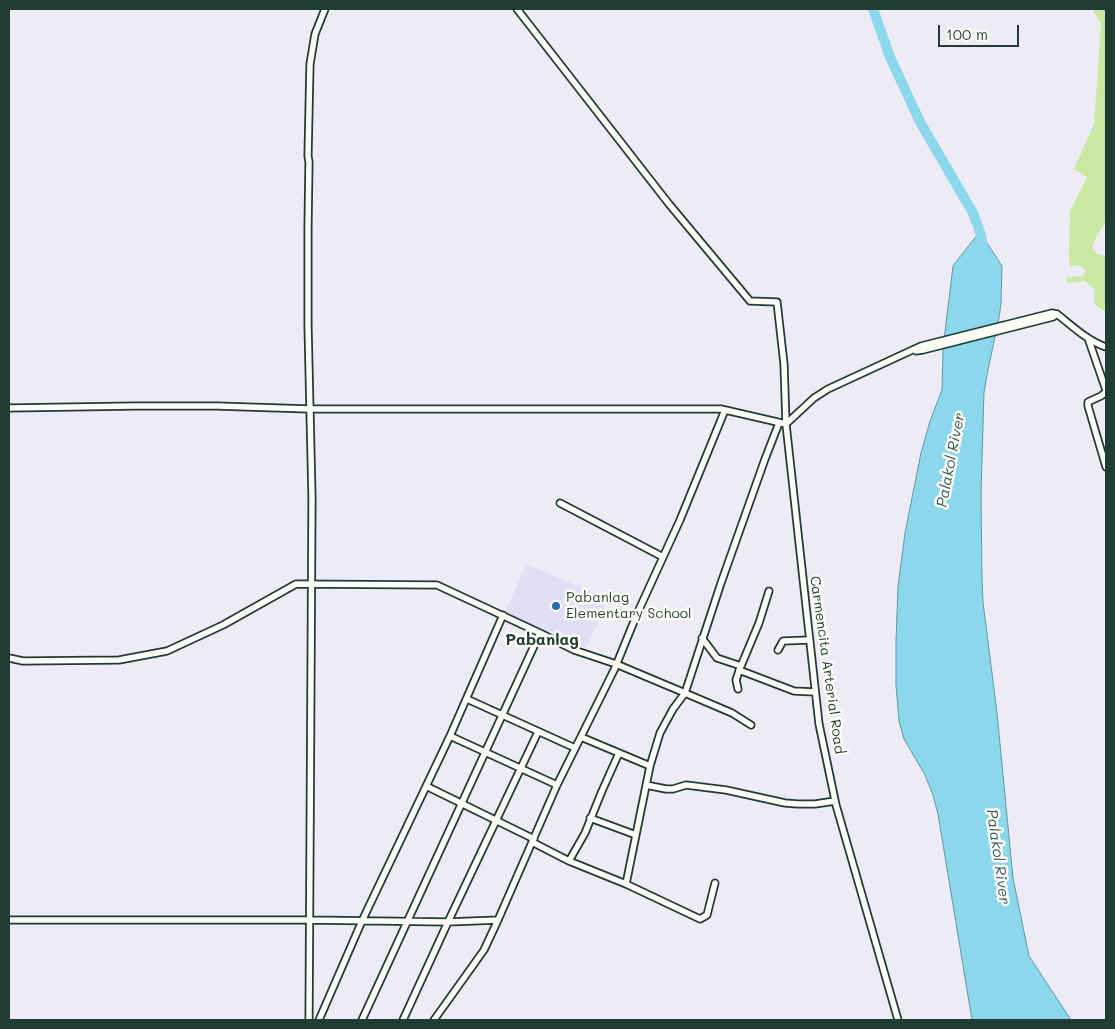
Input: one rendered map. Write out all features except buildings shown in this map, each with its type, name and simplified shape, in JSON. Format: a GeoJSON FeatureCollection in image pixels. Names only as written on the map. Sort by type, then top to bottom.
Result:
{"type":"FeatureCollection","features":[{"type":"Feature","properties":{"kind":"street"},"geometry":{"type":"LineString","coordinates":[[309,1020],[312,498],[309,409],[308,227],[310,64],[315,34],[325,9]]}},
{"type":"Feature","properties":{"kind":"street","name":"Carmencita Arterial Road"},"geometry":{"type":"LineString","coordinates":[[517,9],[669,204],[750,301],[777,302],[784,364],[782,423],[819,724],[835,801],[898,1020]]}},
{"type":"Feature","properties":{"kind":"street"},"geometry":{"type":"LineString","coordinates":[[626,884],[650,766],[660,733],[673,709],[685,693],[702,638],[765,459],[782,423],[828,389],[912,351],[1054,315],[1106,347]]}},
{"type":"Feature","properties":{"kind":"street"},"geometry":{"type":"LineString","coordinates":[[1088,337],[1106,391],[1101,396],[1088,402],[1106,468]]}},
{"type":"Feature","properties":{"kind":"street"},"geometry":{"type":"LineString","coordinates":[[9,408],[217,406],[309,409],[721,409],[782,423]]}},
{"type":"Feature","properties":{"kind":"street"},"geometry":{"type":"LineString","coordinates":[[434,1020],[484,950],[557,785],[616,664],[680,520],[725,410]]}},
{"type":"Feature","properties":{"kind":"street"},"geometry":{"type":"LineString","coordinates":[[560,503],[663,557]]}},
{"type":"Feature","properties":{"kind":"street"},"geometry":{"type":"LineString","coordinates":[[9,658],[23,661],[119,660],[167,651],[222,625],[296,584],[437,585],[574,650],[616,664],[685,693],[732,713],[751,725]]}},
{"type":"Feature","properties":{"kind":"street"},"geometry":{"type":"LineString","coordinates":[[738,689],[736,680],[769,591]]}},
{"type":"Feature","properties":{"kind":"street"},"geometry":{"type":"LineString","coordinates":[[319,1020],[362,921],[450,736],[503,615]]}},
{"type":"Feature","properties":{"kind":"street"},"geometry":{"type":"LineString","coordinates":[[362,1020],[540,633]]}},
{"type":"Feature","properties":{"kind":"street"},"geometry":{"type":"LineString","coordinates":[[702,638],[717,658],[794,691],[815,692]]}},
{"type":"Feature","properties":{"kind":"street"},"geometry":{"type":"LineString","coordinates":[[778,650],[783,641],[809,640]]}},
{"type":"Feature","properties":{"kind":"street"},"geometry":{"type":"LineString","coordinates":[[466,699],[575,748]]}},
{"type":"Feature","properties":{"kind":"street"},"geometry":{"type":"LineString","coordinates":[[402,1020],[538,732]]}},
{"type":"Feature","properties":{"kind":"street"},"geometry":{"type":"LineString","coordinates":[[450,736],[557,785]]}},
{"type":"Feature","properties":{"kind":"street"},"geometry":{"type":"LineString","coordinates":[[581,737],[650,766]]}},
{"type":"Feature","properties":{"kind":"street"},"geometry":{"type":"LineString","coordinates":[[569,861],[585,833],[619,753]]}},
{"type":"Feature","properties":{"kind":"street"},"geometry":{"type":"LineString","coordinates":[[646,785],[666,789],[686,785],[726,790],[785,803],[815,804],[835,801]]}},
{"type":"Feature","properties":{"kind":"street"},"geometry":{"type":"LineString","coordinates":[[426,786],[533,840],[569,861],[626,884],[700,919],[707,915],[715,883]]}},
{"type":"Feature","properties":{"kind":"street"},"geometry":{"type":"LineString","coordinates":[[590,818],[636,835]]}},
{"type":"Feature","properties":{"kind":"street"},"geometry":{"type":"LineString","coordinates":[[9,920],[309,920],[406,922],[498,920]]}},
{"type":"Feature","properties":{"kind":"shaded area","name":"Pabanlag Elementary School"},"geometry":{"type":"Polygon","coordinates":[[[526,564],[608,599],[586,648],[505,613],[526,564]]]}},
{"type":"Feature","properties":{"kind":"green space"},"geometry":{"type":"Polygon","coordinates":[[[1092,9],[1106,9],[1106,222],[1097,235],[1092,248],[1097,254],[1105,256],[1106,312],[1094,304],[1095,290],[1085,281],[1068,283],[1066,278],[1083,276],[1086,270],[1079,265],[1070,266],[1070,211],[1087,177],[1074,169],[1094,124],[1101,24],[1092,9]]]}},
{"type":"Feature","properties":{"kind":"water"},"geometry":{"type":"Polygon","coordinates":[[[980,232],[1002,266],[999,318],[984,392],[981,493],[982,579],[1013,878],[1029,956],[1071,1020],[972,1020],[938,814],[925,775],[904,739],[899,721],[896,685],[896,642],[898,586],[905,533],[921,453],[930,421],[942,390],[943,348],[953,266],[980,232]]]}},
{"type":"Feature","properties":{"kind":"waterway","name":"Palakol River"},"geometry":{"type":"LineString","coordinates":[[873,9],[890,57],[920,122],[973,213],[983,245]]}},
{"type":"Feature","properties":{"kind":"place","name":"Pabanlag Elementary School"},"geometry":{"type":"Point","coordinates":[556,606]}},
{"type":"Feature","properties":{"kind":"district","name":"Pabanlag"},"geometry":{"type":"Point","coordinates":[542,640]}}]}
